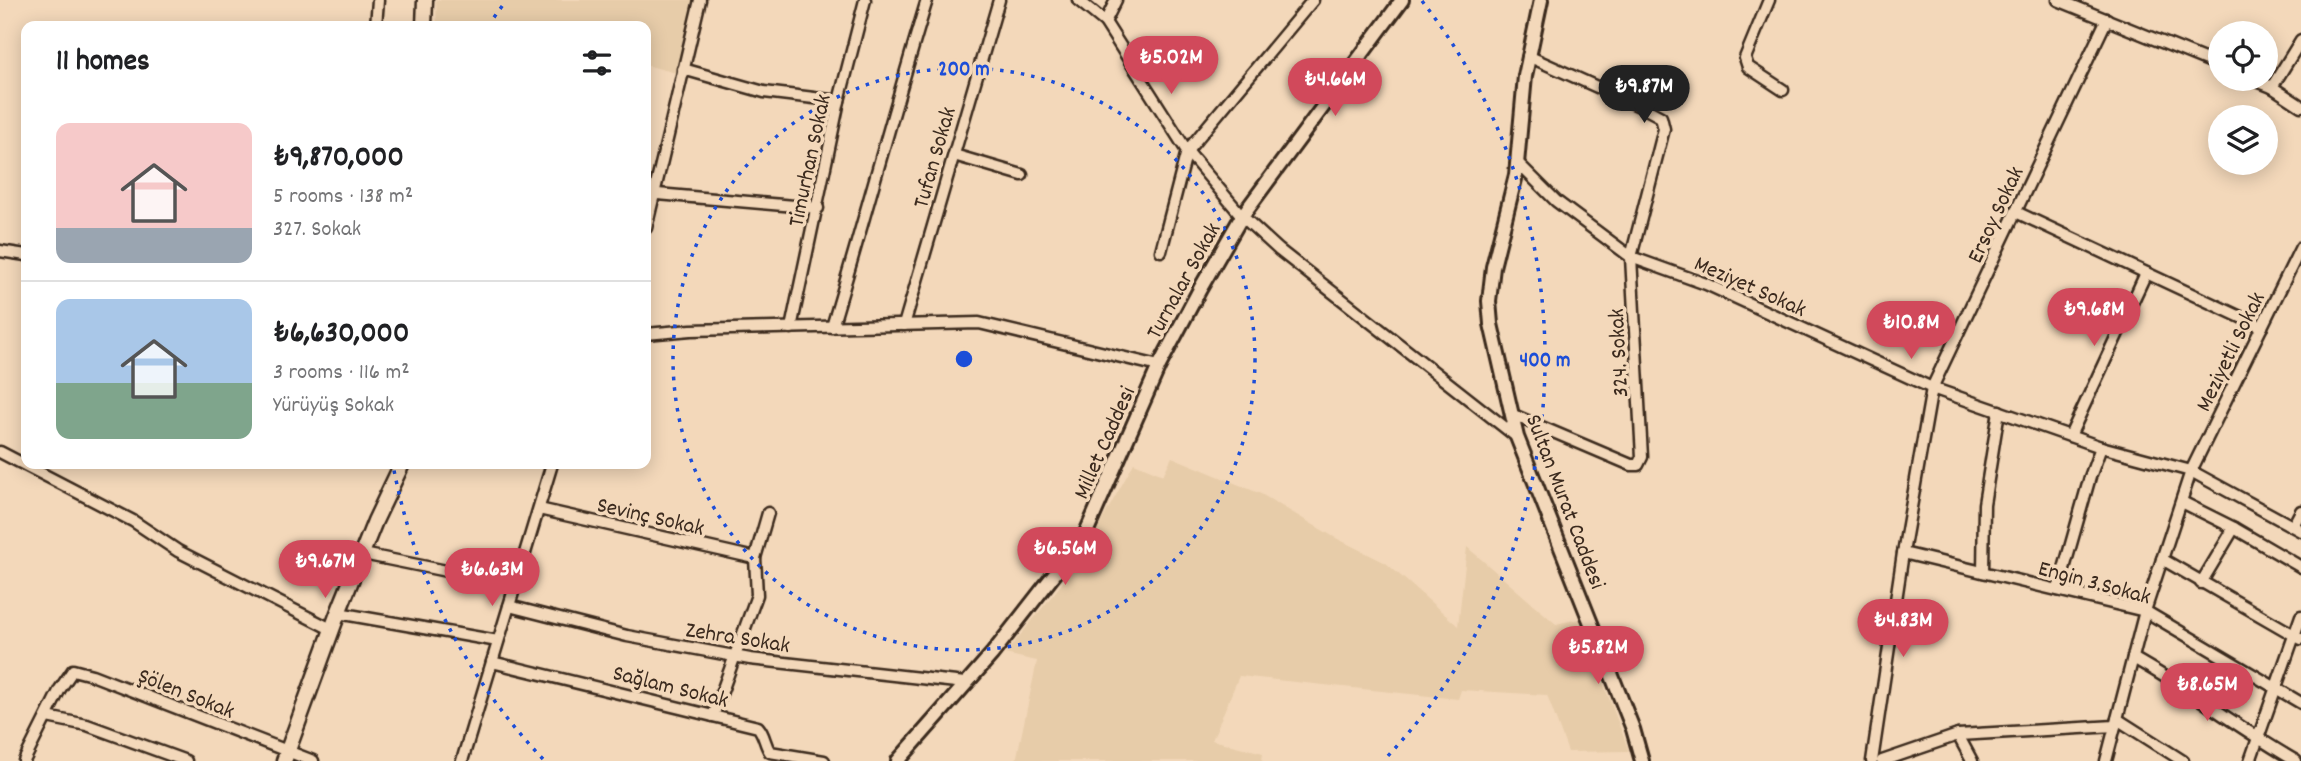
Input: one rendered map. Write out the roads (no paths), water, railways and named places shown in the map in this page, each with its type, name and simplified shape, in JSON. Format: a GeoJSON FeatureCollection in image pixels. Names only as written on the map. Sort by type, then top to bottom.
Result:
{"type":"FeatureCollection","features":[{"type":"Feature","properties":{"kind":"main road"},"geometry":{"type":"LineString","coordinates":[[424,21],[425,0]]}},
{"type":"Feature","properties":{"kind":"main road"},"geometry":{"type":"LineString","coordinates":[[286,757],[338,613],[400,469]]}},
{"type":"Feature","properties":{"kind":"street"},"geometry":{"type":"LineString","coordinates":[[376,21],[378,0]]}},
{"type":"Feature","properties":{"kind":"street"},"geometry":{"type":"LineString","coordinates":[[651,189],[700,0]]}},
{"type":"Feature","properties":{"kind":"street","name":"Timurhan Sokak"},"geometry":{"type":"LineString","coordinates":[[791,328],[839,102],[865,0]]}},
{"type":"Feature","properties":{"kind":"street"},"geometry":{"type":"LineString","coordinates":[[832,327],[875,186],[892,114],[928,0]]}},
{"type":"Feature","properties":{"kind":"street","name":"Tufan Sokak"},"geometry":{"type":"LineString","coordinates":[[904,325],[999,0]]}},
{"type":"Feature","properties":{"kind":"street"},"geometry":{"type":"LineString","coordinates":[[1078,0],[1105,22],[1187,151],[1242,216],[1279,250],[1517,437]]}},
{"type":"Feature","properties":{"kind":"street"},"geometry":{"type":"LineString","coordinates":[[1105,22],[1116,0]]}},
{"type":"Feature","properties":{"kind":"street"},"geometry":{"type":"LineString","coordinates":[[1161,251],[1187,151],[1313,0]]}},
{"type":"Feature","properties":{"kind":"street","name":"Turnalar Sokak"},"geometry":{"type":"LineString","coordinates":[[1159,366],[1242,216],[1402,0]]}},
{"type":"Feature","properties":{"kind":"street","name":"Sultan Murat Caddesi"},"geometry":{"type":"LineString","coordinates":[[1541,0],[1528,57],[1518,163],[1493,267],[1489,301],[1491,324],[1517,437],[1633,729],[1642,761]]}},
{"type":"Feature","properties":{"kind":"street"},"geometry":{"type":"LineString","coordinates":[[1769,0],[1745,58],[1748,66],[1783,90]]}},
{"type":"Feature","properties":{"kind":"street"},"geometry":{"type":"LineString","coordinates":[[2058,0],[2208,61]]}},
{"type":"Feature","properties":{"kind":"street","name":"Ersoy Sokak"},"geometry":{"type":"LineString","coordinates":[[1872,761],[1903,553],[1933,388],[2107,19]]}},
{"type":"Feature","properties":{"kind":"street"},"geometry":{"type":"LineString","coordinates":[[2278,77],[2301,40]]}},
{"type":"Feature","properties":{"kind":"street","name":"324. Sokak"},"geometry":{"type":"LineString","coordinates":[[1511,414],[1630,464],[1637,465],[1642,457],[1630,257],[1664,129],[1661,117],[1528,57]]}},
{"type":"Feature","properties":{"kind":"street"},"geometry":{"type":"LineString","coordinates":[[683,69],[764,92],[839,102]]}},
{"type":"Feature","properties":{"kind":"street"},"geometry":{"type":"LineString","coordinates":[[2278,91],[2301,106]]}},
{"type":"Feature","properties":{"kind":"street"},"geometry":{"type":"LineString","coordinates":[[954,155],[1022,175]]}},
{"type":"Feature","properties":{"kind":"street","name":"Meziyet Sokak"},"geometry":{"type":"LineString","coordinates":[[1518,163],[1556,201],[1630,257],[1706,284],[1933,388],[2101,447],[2191,471],[2297,529]]}},
{"type":"Feature","properties":{"kind":"street"},"geometry":{"type":"LineString","coordinates":[[651,193],[818,208]]}},
{"type":"Feature","properties":{"kind":"street"},"geometry":{"type":"LineString","coordinates":[[2016,212],[2262,327]]}},
{"type":"Feature","properties":{"kind":"street","name":"Meziyetli Sokak"},"geometry":{"type":"LineString","coordinates":[[2106,761],[2145,611],[2191,471],[2301,247]]}},
{"type":"Feature","properties":{"kind":"street"},"geometry":{"type":"LineString","coordinates":[[0,251],[21,255]]}},
{"type":"Feature","properties":{"kind":"street"},"geometry":{"type":"LineString","coordinates":[[2070,436],[2147,273]]}},
{"type":"Feature","properties":{"kind":"street"},"geometry":{"type":"LineString","coordinates":[[651,334],[691,330],[979,323],[1159,366]]}},
{"type":"Feature","properties":{"kind":"street","name":"Millet Caddesi"},"geometry":{"type":"LineString","coordinates":[[898,761],[992,654],[1085,535],[1159,366]]}},
{"type":"Feature","properties":{"kind":"street"},"geometry":{"type":"LineString","coordinates":[[1983,572],[1984,504],[1999,411]]}},
{"type":"Feature","properties":{"kind":"street"},"geometry":{"type":"LineString","coordinates":[[2058,590],[2101,447]]}},
{"type":"Feature","properties":{"kind":"street"},"geometry":{"type":"LineString","coordinates":[[0,452],[21,463]]}},
{"type":"Feature","properties":{"kind":"street"},"geometry":{"type":"LineString","coordinates":[[33,469],[133,521],[178,551],[333,629]]}},
{"type":"Feature","properties":{"kind":"street"},"geometry":{"type":"LineString","coordinates":[[463,761],[551,469]]}},
{"type":"Feature","properties":{"kind":"street"},"geometry":{"type":"LineString","coordinates":[[2182,502],[2234,528],[2301,567]]}},
{"type":"Feature","properties":{"kind":"street","name":"Sevinç Sokak"},"geometry":{"type":"LineString","coordinates":[[539,509],[755,558]]}},
{"type":"Feature","properties":{"kind":"street"},"geometry":{"type":"LineString","coordinates":[[2297,529],[2301,511]]}},
{"type":"Feature","properties":{"kind":"street"},"geometry":{"type":"LineString","coordinates":[[713,716],[757,595],[755,558],[768,513]]}},
{"type":"Feature","properties":{"kind":"street"},"geometry":{"type":"LineString","coordinates":[[2201,583],[2234,528]]}},
{"type":"Feature","properties":{"kind":"street","name":"Engin 3.Sokak"},"geometry":{"type":"LineString","coordinates":[[1903,553],[2145,611],[2301,703]]}},
{"type":"Feature","properties":{"kind":"street"},"geometry":{"type":"LineString","coordinates":[[363,554],[515,585]]}},
{"type":"Feature","properties":{"kind":"street"},"geometry":{"type":"LineString","coordinates":[[2162,559],[2298,637]]}},
{"type":"Feature","properties":{"kind":"street","name":"Zehra Sokak"},"geometry":{"type":"LineString","coordinates":[[509,606],[627,636],[736,657],[965,683]]}},
{"type":"Feature","properties":{"kind":"street"},"geometry":{"type":"LineString","coordinates":[[338,613],[498,641]]}},
{"type":"Feature","properties":{"kind":"street"},"geometry":{"type":"LineString","coordinates":[[2250,761],[2298,637],[2301,616]]}},
{"type":"Feature","properties":{"kind":"street"},"geometry":{"type":"LineString","coordinates":[[2133,658],[2296,761]]}},
{"type":"Feature","properties":{"kind":"street","name":"Sağlam Sokak"},"geometry":{"type":"LineString","coordinates":[[492,662],[758,727],[764,734],[765,746],[770,752],[824,761]]}},
{"type":"Feature","properties":{"kind":"street","name":"Şölen Sokak"},"geometry":{"type":"LineString","coordinates":[[47,717],[73,670],[92,675],[286,757],[313,761]]}},
{"type":"Feature","properties":{"kind":"street"},"geometry":{"type":"LineString","coordinates":[[24,761],[47,717],[87,725],[186,761]]}},
{"type":"Feature","properties":{"kind":"street"},"geometry":{"type":"LineString","coordinates":[[1882,761],[1958,735],[2116,722],[2183,761]]}},
{"type":"Feature","properties":{"kind":"street"},"geometry":{"type":"LineString","coordinates":[[1958,735],[1972,761]]}}]}
